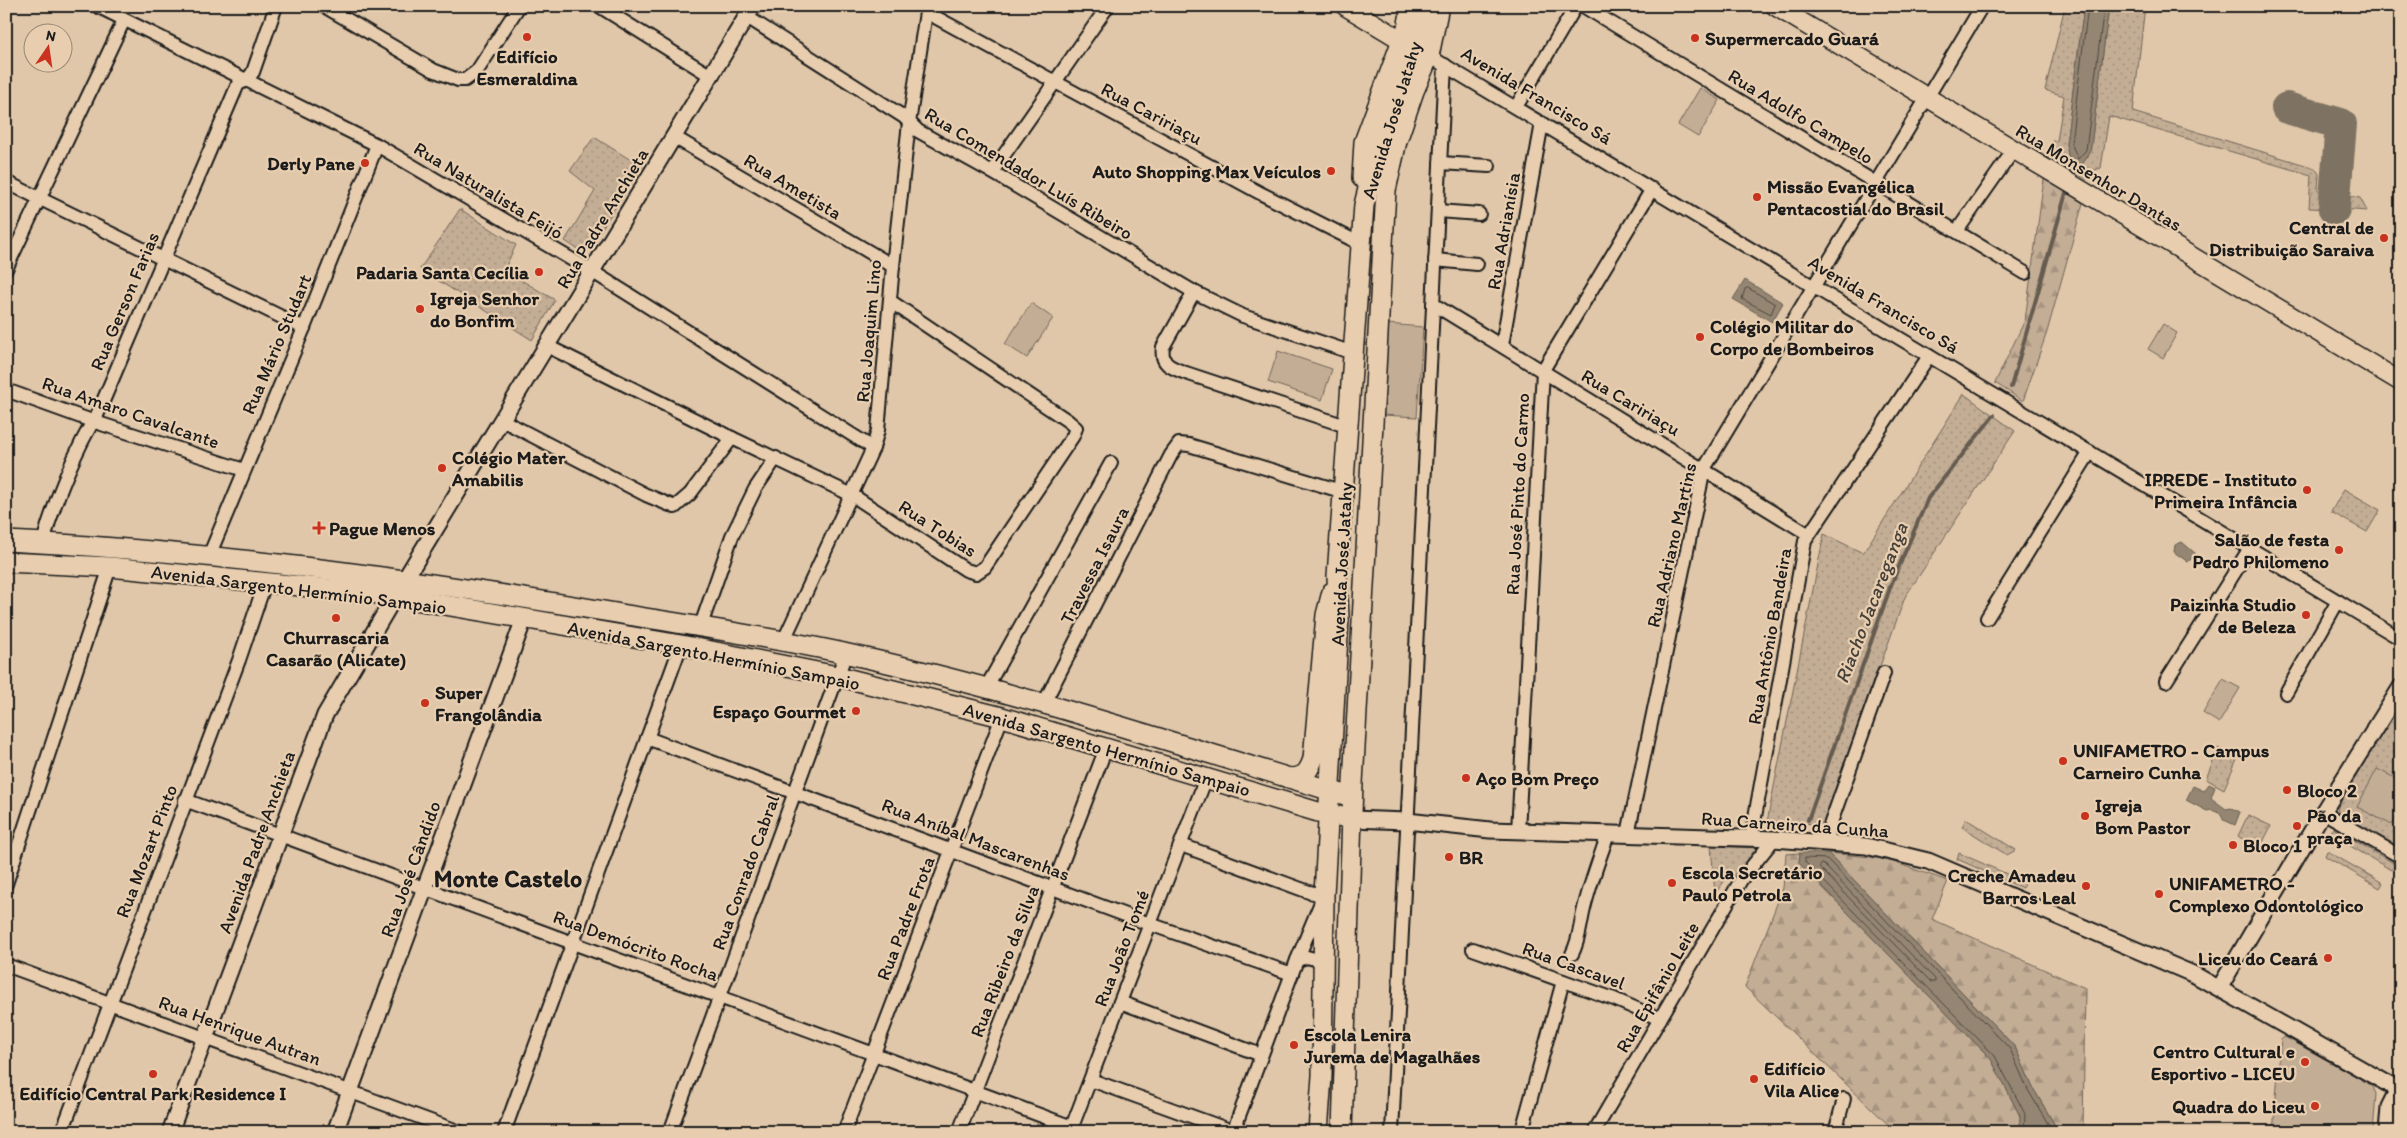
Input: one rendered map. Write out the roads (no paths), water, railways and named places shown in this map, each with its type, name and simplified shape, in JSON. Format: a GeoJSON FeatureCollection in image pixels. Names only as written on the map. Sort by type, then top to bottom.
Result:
{"type":"FeatureCollection","features":[{"type":"Feature","properties":{"kind":"main road","name":"Avenida Francisco Sá"},"geometry":{"type":"LineString","coordinates":[[1345,6],[1423,52]]}},
{"type":"Feature","properties":{"kind":"main road"},"geometry":{"type":"LineString","coordinates":[[1411,6],[1408,26],[1423,52]]}},
{"type":"Feature","properties":{"kind":"main road","name":"Avenida José Jatahy"},"geometry":{"type":"LineString","coordinates":[[1318,1132],[1323,1033],[1322,961],[1324,895],[1339,617],[1336,576],[1349,427],[1364,204],[1362,168],[1364,142],[1423,52],[1424,6]]}},
{"type":"Feature","properties":{"kind":"main road","name":"Avenida José Jatahy"},"geometry":{"type":"LineString","coordinates":[[1342,1132],[1352,797],[1372,411],[1386,190],[1390,165],[1414,91],[1423,52],[1439,6]]}},
{"type":"Feature","properties":{"kind":"main road","name":"Rua Monsenhor Dantas"},"geometry":{"type":"LineString","coordinates":[[1775,6],[2013,151],[2401,382]]}},
{"type":"Feature","properties":{"kind":"main road"},"geometry":{"type":"LineString","coordinates":[[1350,407],[1362,415],[1372,411]]}},
{"type":"Feature","properties":{"kind":"main road"},"geometry":{"type":"LineString","coordinates":[[1346,457],[1355,448],[1360,447],[1365,449],[1370,459]]}},
{"type":"Feature","properties":{"kind":"main road","name":"Avenida Sargento Hermínio Sampaio"},"geometry":{"type":"LineString","coordinates":[[6,540],[209,556],[406,579],[846,653],[1044,703],[1352,797]]}},
{"type":"Feature","properties":{"kind":"main road","name":"Avenida Sargento Hermínio Sampaio"},"geometry":{"type":"LineString","coordinates":[[6,562],[110,567],[395,597],[681,645],[837,676],[1002,717],[1329,814],[1352,819]]}},
{"type":"Feature","properties":{"kind":"main road"},"geometry":{"type":"LineString","coordinates":[[1288,778],[1300,778],[1304,775],[1308,771],[1313,759],[1326,615],[1336,576]]}},
{"type":"Feature","properties":{"kind":"main road"},"geometry":{"type":"LineString","coordinates":[[1323,1033],[1337,1028],[1344,1032]]}},
{"type":"Feature","properties":{"kind":"street","name":"Rua Naturalista Feijó"},"geometry":{"type":"LineString","coordinates":[[97,6],[377,145],[592,272],[873,448]]}},
{"type":"Feature","properties":{"kind":"street","name":"Rua Gerson Farias"},"geometry":{"type":"LineString","coordinates":[[43,542],[49,522],[92,422],[98,413],[162,258],[238,84],[247,80],[252,72],[276,6]]}},
{"type":"Feature","properties":{"kind":"street"},"geometry":{"type":"LineString","coordinates":[[324,6],[446,77],[465,80],[477,71],[519,6]]}},
{"type":"Feature","properties":{"kind":"street"},"geometry":{"type":"LineString","coordinates":[[599,6],[711,76]]}},
{"type":"Feature","properties":{"kind":"street"},"geometry":{"type":"LineString","coordinates":[[992,172],[1108,6]]}},
{"type":"Feature","properties":{"kind":"street"},"geometry":{"type":"LineString","coordinates":[[1516,107],[1576,6]]}},
{"type":"Feature","properties":{"kind":"street","name":"Rua Adolfo Campelo"},"geometry":{"type":"LineString","coordinates":[[1583,6],[2025,273]]}},
{"type":"Feature","properties":{"kind":"street","name":"Rua Adriano Martins"},"geometry":{"type":"LineString","coordinates":[[1628,834],[1704,469],[1982,6]]}},
{"type":"Feature","properties":{"kind":"street","name":"Rua Caririaçu"},"geometry":{"type":"LineString","coordinates":[[926,9],[1260,193],[1361,244]]}},
{"type":"Feature","properties":{"kind":"street","name":"Rua Joaquim Lino"},"geometry":{"type":"LineString","coordinates":[[783,642],[852,495],[873,448],[878,430],[893,266],[909,123],[926,9]]}},
{"type":"Feature","properties":{"kind":"street","name":"Rua Padre Anchieta"},"geometry":{"type":"LineString","coordinates":[[406,579],[750,11]]}},
{"type":"Feature","properties":{"kind":"street","name":"Rua Comendador Luís Ribeiro"},"geometry":{"type":"LineString","coordinates":[[750,11],[899,114],[918,131],[992,172],[1194,292],[1243,316],[1353,353]]}},
{"type":"Feature","properties":{"kind":"street"},"geometry":{"type":"LineString","coordinates":[[6,269],[124,20]]}},
{"type":"Feature","properties":{"kind":"street","name":"Avenida Francisco Sá"},"geometry":{"type":"LineString","coordinates":[[1423,52],[2401,639]]}},
{"type":"Feature","properties":{"kind":"street","name":"Avenida José Jatahy"},"geometry":{"type":"LineString","coordinates":[[1392,1132],[1440,163],[1423,52]]}},
{"type":"Feature","properties":{"kind":"street","name":"Rua Adrianísia"},"geometry":{"type":"LineString","coordinates":[[1502,345],[1542,123]]}},
{"type":"Feature","properties":{"kind":"street","name":"Rua Ametista"},"geometry":{"type":"LineString","coordinates":[[674,137],[893,266]]}},
{"type":"Feature","properties":{"kind":"street","name":"Rua Mário Studart"},"geometry":{"type":"LineString","coordinates":[[209,556],[304,328],[377,145]]}},
{"type":"Feature","properties":{"kind":"street"},"geometry":{"type":"LineString","coordinates":[[1957,231],[2013,151]]}},
{"type":"Feature","properties":{"kind":"street"},"geometry":{"type":"LineString","coordinates":[[1440,163],[1489,166]]}},
{"type":"Feature","properties":{"kind":"street"},"geometry":{"type":"LineString","coordinates":[[6,182],[304,328]]}},
{"type":"Feature","properties":{"kind":"street","name":"Rua José Pinto do Carmo"},"geometry":{"type":"LineString","coordinates":[[1518,831],[1543,370],[1652,189]]}},
{"type":"Feature","properties":{"kind":"street"},"geometry":{"type":"LineString","coordinates":[[1438,211],[1479,214]]}},
{"type":"Feature","properties":{"kind":"street"},"geometry":{"type":"LineString","coordinates":[[1435,260],[1477,264]]}},
{"type":"Feature","properties":{"kind":"street"},"geometry":{"type":"LineString","coordinates":[[1194,292],[1163,347],[1162,357],[1167,364],[1186,373],[1349,427]]}},
{"type":"Feature","properties":{"kind":"street","name":"Rua Tobias"},"geometry":{"type":"LineString","coordinates":[[547,346],[852,495],[966,570],[976,573],[986,567],[1075,432],[1074,424],[890,301]]}},
{"type":"Feature","properties":{"kind":"street","name":"Rua Caririaçu"},"geometry":{"type":"LineString","coordinates":[[1433,304],[1808,534]]}},
{"type":"Feature","properties":{"kind":"street","name":"Rua Antônio Bandeira"},"geometry":{"type":"LineString","coordinates":[[1751,839],[1804,547],[1808,534],[1929,356]]}},
{"type":"Feature","properties":{"kind":"street","name":"Rua Amaro Cavalcante"},"geometry":{"type":"LineString","coordinates":[[6,390],[92,422],[244,470]]}},
{"type":"Feature","properties":{"kind":"street"},"geometry":{"type":"LineString","coordinates":[[502,420],[646,495],[675,507],[690,494],[732,438]]}},
{"type":"Feature","properties":{"kind":"street","name":"Travessa Isaura"},"geometry":{"type":"LineString","coordinates":[[1044,703],[1171,455],[1179,444],[1189,445],[1344,492]]}},
{"type":"Feature","properties":{"kind":"street"},"geometry":{"type":"LineString","coordinates":[[1988,618],[2090,452]]}},
{"type":"Feature","properties":{"kind":"street"},"geometry":{"type":"LineString","coordinates":[[700,628],[732,536],[755,489],[776,458]]}},
{"type":"Feature","properties":{"kind":"street"},"geometry":{"type":"LineString","coordinates":[[986,688],[1111,464]]}},
{"type":"Feature","properties":{"kind":"street"},"geometry":{"type":"LineString","coordinates":[[2166,681],[2250,548]]}},
{"type":"Feature","properties":{"kind":"street"},"geometry":{"type":"LineString","coordinates":[[6,884],[110,567]]}},
{"type":"Feature","properties":{"kind":"street","name":"Avenida Padre Anchieta"},"geometry":{"type":"LineString","coordinates":[[170,1132],[325,716],[406,579]]}},
{"type":"Feature","properties":{"kind":"street","name":"Rua Mozart Pinto"},"geometry":{"type":"LineString","coordinates":[[62,1132],[239,660],[265,583]]}},
{"type":"Feature","properties":{"kind":"street"},"geometry":{"type":"LineString","coordinates":[[2286,693],[2338,601]]}},
{"type":"Feature","properties":{"kind":"street","name":"Rua José Cândido"},"geometry":{"type":"LineString","coordinates":[[335,1132],[424,886],[524,620]]}},
{"type":"Feature","properties":{"kind":"street"},"geometry":{"type":"LineString","coordinates":[[504,1132],[681,645]]}},
{"type":"Feature","properties":{"kind":"street","name":"Rua Conrado Cabral"},"geometry":{"type":"LineString","coordinates":[[670,1132],[846,653]]}},
{"type":"Feature","properties":{"kind":"street"},"geometry":{"type":"LineString","coordinates":[[1830,844],[1828,831],[1884,673]]}},
{"type":"Feature","properties":{"kind":"street"},"geometry":{"type":"LineString","coordinates":[[2220,987],[2323,812],[2401,686]]}},
{"type":"Feature","properties":{"kind":"street","name":"Rua Padre Frota"},"geometry":{"type":"LineString","coordinates":[[844,1132],[1002,717]]}},
{"type":"Feature","properties":{"kind":"street","name":"Rua Aníbal Mascarenhas"},"geometry":{"type":"LineString","coordinates":[[647,738],[1150,924],[1292,974]]}},
{"type":"Feature","properties":{"kind":"street","name":"Rua Ribeiro da Silva"},"geometry":{"type":"LineString","coordinates":[[959,1132],[1106,748]]}},
{"type":"Feature","properties":{"kind":"street","name":"Rua João Tomé"},"geometry":{"type":"LineString","coordinates":[[1071,1129],[1206,778]]}},
{"type":"Feature","properties":{"kind":"street","name":"Rua Demócrito Rocha"},"geometry":{"type":"LineString","coordinates":[[185,800],[280,833],[874,1052],[1071,1129]]}},
{"type":"Feature","properties":{"kind":"street"},"geometry":{"type":"LineString","coordinates":[[2323,812],[2401,857]]}},
{"type":"Feature","properties":{"kind":"street","name":"Avenida Sargento Hermínio Sampaio"},"geometry":{"type":"LineString","coordinates":[[1352,819],[1407,821]]}},
{"type":"Feature","properties":{"kind":"street","name":"Rua Carneiro da Cunha"},"geometry":{"type":"LineString","coordinates":[[1407,821],[1518,831],[1774,839],[1886,850],[1928,861],[2220,987],[2399,1086]]}},
{"type":"Feature","properties":{"kind":"street"},"geometry":{"type":"LineString","coordinates":[[1572,954],[1577,945],[1583,912],[1608,834]]}},
{"type":"Feature","properties":{"kind":"street","name":"Rua Epifânio Leite"},"geometry":{"type":"LineString","coordinates":[[1594,1132],[1741,880],[1774,839]]}},
{"type":"Feature","properties":{"kind":"street"},"geometry":{"type":"LineString","coordinates":[[1091,1080],[1234,1132],[1297,960],[1324,895],[1309,892],[1181,845]]}},
{"type":"Feature","properties":{"kind":"street","name":"Rua Cascavel"},"geometry":{"type":"LineString","coordinates":[[1473,949],[1563,981],[1660,1019]]}},
{"type":"Feature","properties":{"kind":"street"},"geometry":{"type":"LineString","coordinates":[[1297,960],[1307,957],[1322,961]]}},
{"type":"Feature","properties":{"kind":"street","name":"Rua Henrique Autran"},"geometry":{"type":"LineString","coordinates":[[6,965],[460,1132]]}},
{"type":"Feature","properties":{"kind":"street"},"geometry":{"type":"LineString","coordinates":[[1523,1127],[1563,981]]}},
{"type":"Feature","properties":{"kind":"street"},"geometry":{"type":"LineString","coordinates":[[1120,1002],[1261,1055]]}},
{"type":"Feature","properties":{"kind":"street"},"geometry":{"type":"LineString","coordinates":[[2399,1086],[2401,1104]]}},
{"type":"Feature","properties":{"kind":"street"},"geometry":{"type":"LineString","coordinates":[[2387,1132],[2389,1107],[2399,1086]]}},
{"type":"Feature","properties":{"kind":"street"},"geometry":{"type":"LineString","coordinates":[[1836,1132],[1844,1099]]}},
{"type":"Feature","properties":{"kind":"street"},"geometry":{"type":"LineString","coordinates":[[2400,1132],[2401,1120]]}},
{"type":"Feature","properties":{"kind":"water"},"geometry":{"type":"Polygon","coordinates":[[[2084,6],[2109,6],[2090,153],[2077,172],[2071,169],[2066,144],[2084,6]]]}},
{"type":"Feature","properties":{"kind":"water"},"geometry":{"type":"Polygon","coordinates":[[[1745,280],[1783,303],[1772,322],[1733,299],[1745,280]]]}},
{"type":"Feature","properties":{"kind":"water"},"geometry":{"type":"Polygon","coordinates":[[[2182,542],[2196,554],[2188,562],[2174,552],[2175,545],[2182,542]]]}},
{"type":"Feature","properties":{"kind":"water"},"geometry":{"type":"Polygon","coordinates":[[[2209,784],[2215,787],[2211,798],[2226,809],[2231,808],[2240,812],[2235,825],[2224,820],[2221,814],[2212,810],[2207,811],[2186,800],[2193,786],[2204,791],[2209,784]]]}},
{"type":"Feature","properties":{"kind":"water"},"geometry":{"type":"Polygon","coordinates":[[[1800,853],[1828,853],[2015,1047],[2033,1088],[2056,1127],[2055,1132],[2020,1132],[2020,1116],[1991,1059],[1799,863],[1800,853]]]}},
{"type":"Feature","properties":{"kind":"waterway","name":"Riacho Jacareganga"},"geometry":{"type":"LineString","coordinates":[[2011,387],[2066,193]]}},
{"type":"Feature","properties":{"kind":"waterway","name":"Riacho Jacareganga"},"geometry":{"type":"LineString","coordinates":[[1808,820],[1891,585],[1928,498],[1994,415]]}},
{"type":"Feature","properties":{"kind":"place","name":"Edifício Esmeraldina"},"geometry":{"type":"Point","coordinates":[527,37]}},
{"type":"Feature","properties":{"kind":"place","name":"Supermercado Guará"},"geometry":{"type":"Point","coordinates":[1695,38]}},
{"type":"Feature","properties":{"kind":"place","name":"Derly Pane"},"geometry":{"type":"Point","coordinates":[365,163]}},
{"type":"Feature","properties":{"kind":"place","name":"Auto Shopping Max Veículos"},"geometry":{"type":"Point","coordinates":[1331,171]}},
{"type":"Feature","properties":{"kind":"place","name":"Missão Evangélica Pentacostial do Brasil"},"geometry":{"type":"Point","coordinates":[1757,197]}},
{"type":"Feature","properties":{"kind":"place","name":"Central de Distribuição Saraiva"},"geometry":{"type":"Point","coordinates":[2384,238]}},
{"type":"Feature","properties":{"kind":"place","name":"Padaria Santa Cecília"},"geometry":{"type":"Point","coordinates":[539,272]}},
{"type":"Feature","properties":{"kind":"place","name":"Igreja Senhor do Bonfim"},"geometry":{"type":"Point","coordinates":[420,309]}},
{"type":"Feature","properties":{"kind":"place","name":"Colégio Militar do Corpo de Bombeiros"},"geometry":{"type":"Point","coordinates":[1700,337]}},
{"type":"Feature","properties":{"kind":"place","name":"Colégio Mater Amabilis"},"geometry":{"type":"Point","coordinates":[442,468]}},
{"type":"Feature","properties":{"kind":"place","name":"IPREDE - Instituto Primeira Infância"},"geometry":{"type":"Point","coordinates":[2307,490]}},
{"type":"Feature","properties":{"kind":"place","name":"Pague Menos"},"geometry":{"type":"Point","coordinates":[319,528]}},
{"type":"Feature","properties":{"kind":"place","name":"Salão de festa Pedro Philomeno"},"geometry":{"type":"Point","coordinates":[2339,550]}},
{"type":"Feature","properties":{"kind":"place","name":"Paizinha Studio de Beleza"},"geometry":{"type":"Point","coordinates":[2306,615]}},
{"type":"Feature","properties":{"kind":"place","name":"Churrascaria Casarão (Alicate)"},"geometry":{"type":"Point","coordinates":[336,618]}},
{"type":"Feature","properties":{"kind":"place","name":"Super Frangolândia"},"geometry":{"type":"Point","coordinates":[425,703]}},
{"type":"Feature","properties":{"kind":"place","name":"Espaço Gourmet"},"geometry":{"type":"Point","coordinates":[856,711]}},
{"type":"Feature","properties":{"kind":"place","name":"UNIFAMETRO - Campus Carneiro Cunha"},"geometry":{"type":"Point","coordinates":[2063,761]}},
{"type":"Feature","properties":{"kind":"place","name":"Aço Bom Preço"},"geometry":{"type":"Point","coordinates":[1466,778]}},
{"type":"Feature","properties":{"kind":"place","name":"Bloco 2"},"geometry":{"type":"Point","coordinates":[2287,790]}},
{"type":"Feature","properties":{"kind":"place","name":"Igreja Bom Pastor"},"geometry":{"type":"Point","coordinates":[2085,816]}},
{"type":"Feature","properties":{"kind":"place","name":"Pão da praça"},"geometry":{"type":"Point","coordinates":[2297,826]}},
{"type":"Feature","properties":{"kind":"place","name":"Bloco 1"},"geometry":{"type":"Point","coordinates":[2233,845]}},
{"type":"Feature","properties":{"kind":"place","name":"BR"},"geometry":{"type":"Point","coordinates":[1449,857]}},
{"type":"Feature","properties":{"kind":"place","name":"Escola Secretário Paulo Petrola"},"geometry":{"type":"Point","coordinates":[1672,883]}},
{"type":"Feature","properties":{"kind":"place","name":"Creche Amadeu Barros Leal"},"geometry":{"type":"Point","coordinates":[2086,886]}},
{"type":"Feature","properties":{"kind":"place","name":"UNIFAMETRO - Complexo Odontológico"},"geometry":{"type":"Point","coordinates":[2159,894]}},
{"type":"Feature","properties":{"kind":"place","name":"Liceu do Ceará"},"geometry":{"type":"Point","coordinates":[2328,958]}},
{"type":"Feature","properties":{"kind":"place","name":"Escola Lenira Jurema de Magalhães"},"geometry":{"type":"Point","coordinates":[1294,1045]}},
{"type":"Feature","properties":{"kind":"place","name":"Centro Cultural e Esportivo - LICEU"},"geometry":{"type":"Point","coordinates":[2305,1062]}},
{"type":"Feature","properties":{"kind":"place","name":"Edifício Central Park Residence I"},"geometry":{"type":"Point","coordinates":[153,1074]}},
{"type":"Feature","properties":{"kind":"place","name":"Edifício Vila Alice"},"geometry":{"type":"Point","coordinates":[1754,1079]}},
{"type":"Feature","properties":{"kind":"place","name":"Quadra do Liceu"},"geometry":{"type":"Point","coordinates":[2315,1106]}},
{"type":"Feature","properties":{"kind":"district","name":"Monte Castelo"},"geometry":{"type":"Point","coordinates":[508,879]}}]}
